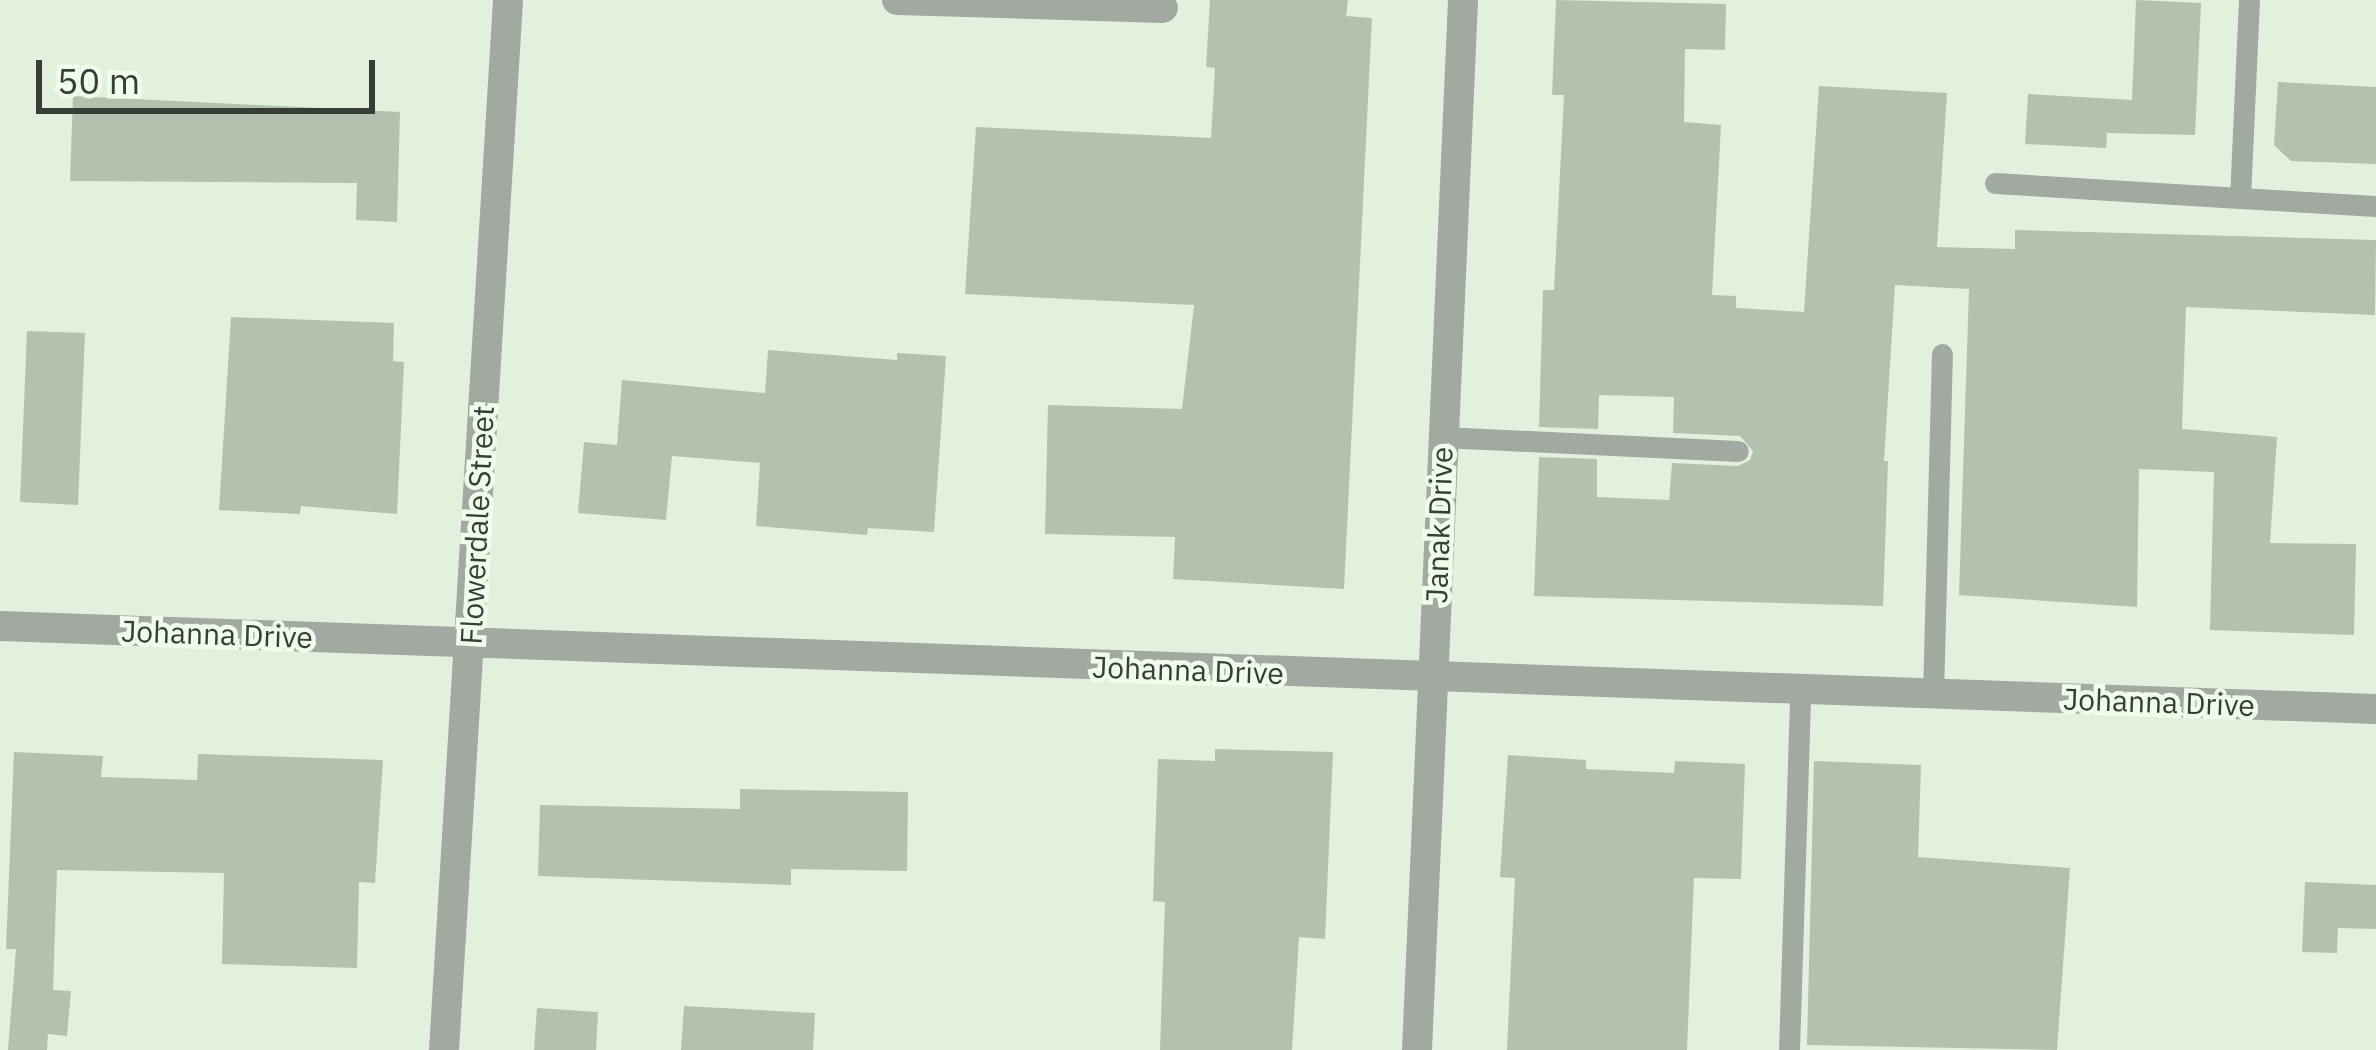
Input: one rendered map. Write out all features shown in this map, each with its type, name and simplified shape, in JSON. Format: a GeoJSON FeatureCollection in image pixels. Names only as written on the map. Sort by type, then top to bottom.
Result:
{"type":"FeatureCollection","features":[{"type":"Feature","properties":{"kind":"street","name":"Flowerdale Street"},"geometry":{"type":"LineString","coordinates":[[444,1050],[508,0]]}},
{"type":"Feature","properties":{"kind":"street"},"geometry":{"type":"LineString","coordinates":[[896,0],[1163,8]]}},
{"type":"Feature","properties":{"kind":"street","name":"Janak Drive"},"geometry":{"type":"LineString","coordinates":[[1417,1050],[1463,0]]}},
{"type":"Feature","properties":{"kind":"street","name":"Johanna Drive"},"geometry":{"type":"LineString","coordinates":[[0,626],[1432,680],[2376,709]]}},
{"type":"Feature","properties":{"kind":"lane"},"geometry":{"type":"LineString","coordinates":[[2240,198],[2249,0]]}},
{"type":"Feature","properties":{"kind":"lane"},"geometry":{"type":"LineString","coordinates":[[1995,183],[2376,206]]}},
{"type":"Feature","properties":{"kind":"lane"},"geometry":{"type":"LineString","coordinates":[[1933,695],[1942,354]]}},
{"type":"Feature","properties":{"kind":"lane"},"geometry":{"type":"LineString","coordinates":[[1443,437],[1738,451]]}},
{"type":"Feature","properties":{"kind":"lane"},"geometry":{"type":"LineString","coordinates":[[1789,1050],[1800,691]]}},
{"type":"Feature","properties":{"kind":"building"},"geometry":{"type":"Polygon","coordinates":[[[1210,0],[1348,0],[1346,16],[1372,18],[1344,589],[1173,579],[1175,537],[1045,534],[1048,405],[1182,409],[1194,305],[965,294],[976,127],[1211,138],[1215,68],[1206,67],[1210,0]]]}},
{"type":"Feature","properties":{"kind":"building"},"geometry":{"type":"Polygon","coordinates":[[[1556,0],[1726,4],[1725,50],[1685,49],[1684,122],[1721,125],[1712,295],[1736,296],[1736,308],[1804,312],[1819,86],[1947,93],[1937,247],[2015,249],[2015,230],[2376,240],[2375,315],[2186,307],[2182,429],[2277,437],[2270,543],[2356,544],[2354,635],[2210,630],[2214,472],[2139,469],[2137,607],[1959,595],[1969,289],[1895,285],[1884,461],[1888,461],[1883,606],[1534,596],[1539,457],[1597,459],[1597,497],[1669,500],[1672,463],[1738,466],[1750,460],[1753,451],[1740,436],[1673,433],[1674,397],[1599,395],[1598,429],[1539,427],[1543,290],[1554,290],[1564,95],[1552,95],[1556,0]]]}},
{"type":"Feature","properties":{"kind":"building"},"geometry":{"type":"Polygon","coordinates":[[[2136,0],[2201,3],[2195,135],[2107,133],[2106,148],[2025,144],[2028,94],[2132,100],[2136,0]]]}},
{"type":"Feature","properties":{"kind":"building"},"geometry":{"type":"Polygon","coordinates":[[[2278,82],[2376,87],[2376,164],[2291,161],[2274,145],[2278,82]]]}},
{"type":"Feature","properties":{"kind":"building"},"geometry":{"type":"Polygon","coordinates":[[[73,96],[400,112],[397,222],[356,220],[357,183],[70,181],[73,96]]]}},
{"type":"Feature","properties":{"kind":"building"},"geometry":{"type":"Polygon","coordinates":[[[231,317],[394,323],[393,361],[404,362],[397,514],[301,506],[300,514],[219,510],[231,317]]]}},
{"type":"Feature","properties":{"kind":"building"},"geometry":{"type":"Polygon","coordinates":[[[27,331],[85,333],[78,505],[20,502],[27,331]]]}},
{"type":"Feature","properties":{"kind":"building"},"geometry":{"type":"Polygon","coordinates":[[[768,350],[897,360],[897,353],[946,356],[934,532],[868,528],[867,535],[756,526],[760,463],[672,456],[666,520],[578,513],[584,442],[617,445],[622,380],[765,393],[768,350]]]}},
{"type":"Feature","properties":{"kind":"building"},"geometry":{"type":"Polygon","coordinates":[[[1215,749],[1333,752],[1325,939],[1299,937],[1292,1050],[1160,1050],[1165,902],[1153,901],[1158,759],[1215,761],[1215,749]]]}},
{"type":"Feature","properties":{"kind":"building"},"geometry":{"type":"Polygon","coordinates":[[[14,752],[103,756],[101,777],[197,780],[198,754],[383,760],[375,883],[359,882],[357,968],[222,964],[224,873],[57,870],[53,990],[71,991],[67,1036],[48,1034],[47,1050],[8,1050],[16,949],[6,949],[14,752]]]}},
{"type":"Feature","properties":{"kind":"building"},"geometry":{"type":"Polygon","coordinates":[[[1508,755],[1586,760],[1586,769],[1674,773],[1675,761],[1745,764],[1741,879],[1694,878],[1687,1050],[1507,1050],[1515,878],[1500,877],[1508,755]]]}},
{"type":"Feature","properties":{"kind":"building"},"geometry":{"type":"Polygon","coordinates":[[[1814,761],[1921,765],[1918,857],[2070,868],[2057,1050],[1807,1045],[1814,761]]]}},
{"type":"Feature","properties":{"kind":"building"},"geometry":{"type":"Polygon","coordinates":[[[740,789],[908,792],[907,871],[791,869],[791,885],[538,876],[540,805],[740,809],[740,789]]]}},
{"type":"Feature","properties":{"kind":"building"},"geometry":{"type":"Polygon","coordinates":[[[2305,882],[2376,885],[2376,929],[2338,928],[2337,953],[2302,952],[2305,882]]]}},
{"type":"Feature","properties":{"kind":"building"},"geometry":{"type":"Polygon","coordinates":[[[684,1006],[815,1013],[813,1050],[681,1050],[684,1006]]]}},
{"type":"Feature","properties":{"kind":"building"},"geometry":{"type":"Polygon","coordinates":[[[537,1008],[598,1012],[596,1050],[534,1050],[537,1008]]]}}]}
